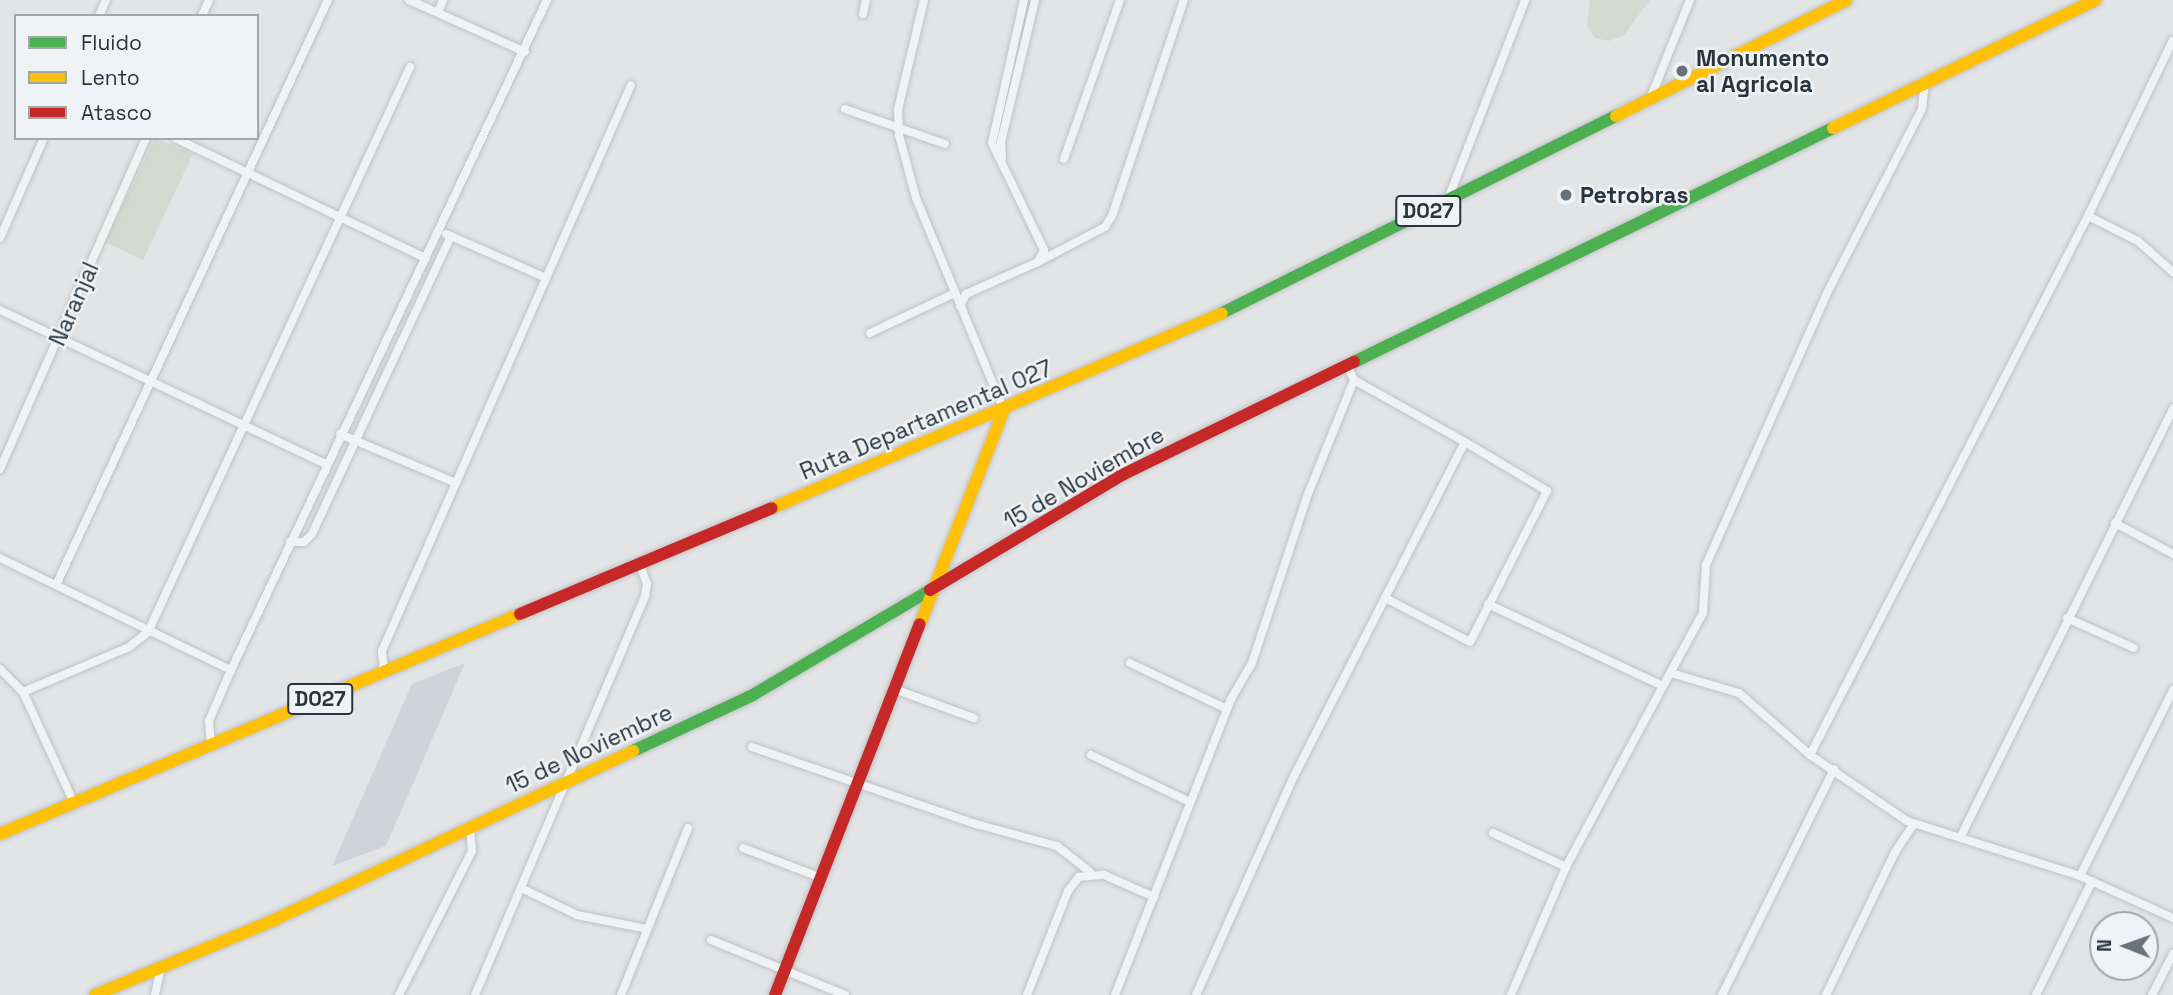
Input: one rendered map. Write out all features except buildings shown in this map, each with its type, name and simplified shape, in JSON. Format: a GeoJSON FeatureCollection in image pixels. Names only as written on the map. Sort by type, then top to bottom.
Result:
{"type":"FeatureCollection","features":[{"type":"Feature","properties":{"kind":"street"},"geometry":{"type":"LineString","coordinates":[[57,583],[328,0]]}},
{"type":"Feature","properties":{"kind":"street"},"geometry":{"type":"LineString","coordinates":[[409,0],[525,52]]}},
{"type":"Feature","properties":{"kind":"street"},"geometry":{"type":"LineString","coordinates":[[438,12],[443,0]]}},
{"type":"Feature","properties":{"kind":"street"},"geometry":{"type":"LineString","coordinates":[[211,745],[207,730],[231,670],[340,434],[525,52],[547,0]]}},
{"type":"Feature","properties":{"kind":"street"},"geometry":{"type":"LineString","coordinates":[[863,14],[866,0]]}},
{"type":"Feature","properties":{"kind":"street"},"geometry":{"type":"LineString","coordinates":[[775,995],[938,589],[1004,410],[909,179],[898,126],[924,0]]}},
{"type":"Feature","properties":{"kind":"street"},"geometry":{"type":"LineString","coordinates":[[1024,0],[992,133],[992,143],[1042,243],[1038,262]]}},
{"type":"Feature","properties":{"kind":"street"},"geometry":{"type":"LineString","coordinates":[[1002,162],[1002,142],[1035,0]]}},
{"type":"Feature","properties":{"kind":"street"},"geometry":{"type":"LineString","coordinates":[[1064,159],[1120,0]]}},
{"type":"Feature","properties":{"kind":"street"},"geometry":{"type":"LineString","coordinates":[[960,306],[966,294],[1038,262],[1105,226],[1112,216],[1184,0]]}},
{"type":"Feature","properties":{"kind":"street"},"geometry":{"type":"LineString","coordinates":[[1447,202],[1525,0]]}},
{"type":"Feature","properties":{"kind":"street"},"geometry":{"type":"LineString","coordinates":[[1649,102],[1690,0]]}},
{"type":"Feature","properties":{"kind":"street","name":"Ruta Departamental 027"},"geometry":{"type":"LineString","coordinates":[[0,834],[1173,338],[1649,102],[1847,0]]}},
{"type":"Feature","properties":{"kind":"street","name":"15 de Noviembre"},"geometry":{"type":"LineString","coordinates":[[95,995],[470,828],[751,696],[938,589],[1124,474],[2080,4],[2096,0]]}},
{"type":"Feature","properties":{"kind":"street"},"geometry":{"type":"LineString","coordinates":[[1810,755],[2088,216],[2173,40]]}},
{"type":"Feature","properties":{"kind":"street"},"geometry":{"type":"LineString","coordinates":[[23,692],[129,647],[149,629],[410,67]]}},
{"type":"Feature","properties":{"kind":"street"},"geometry":{"type":"LineString","coordinates":[[1511,995],[1566,867],[1703,613],[1706,565],[1810,330],[1922,109],[1924,91],[1920,83]]}},
{"type":"Feature","properties":{"kind":"street"},"geometry":{"type":"LineString","coordinates":[[384,671],[382,650],[631,85]]}},
{"type":"Feature","properties":{"kind":"street"},"geometry":{"type":"LineString","coordinates":[[845,109],[946,144]]}},
{"type":"Feature","properties":{"kind":"street"},"geometry":{"type":"LineString","coordinates":[[0,238],[43,140]]}},
{"type":"Feature","properties":{"kind":"street","name":"Naranjal"},"geometry":{"type":"LineString","coordinates":[[0,469],[145,140]]}},
{"type":"Feature","properties":{"kind":"street"},"geometry":{"type":"LineString","coordinates":[[179,140],[426,258]]}},
{"type":"Feature","properties":{"kind":"street"},"geometry":{"type":"LineString","coordinates":[[2088,216],[2138,241],[2173,272]]}},
{"type":"Feature","properties":{"kind":"street"},"geometry":{"type":"LineString","coordinates":[[439,231],[547,278]]}},
{"type":"Feature","properties":{"kind":"street"},"geometry":{"type":"LineString","coordinates":[[290,542],[304,542],[312,534],[451,236]]}},
{"type":"Feature","properties":{"kind":"street"},"geometry":{"type":"LineString","coordinates":[[870,333],[955,293]]}},
{"type":"Feature","properties":{"kind":"street"},"geometry":{"type":"LineString","coordinates":[[0,310],[326,464]]}},
{"type":"Feature","properties":{"kind":"street"},"geometry":{"type":"LineString","coordinates":[[1347,365],[1354,380],[1548,491],[1470,642],[1385,598]]}},
{"type":"Feature","properties":{"kind":"street"},"geometry":{"type":"LineString","coordinates":[[1115,995],[1227,709],[1252,663],[1308,494],[1354,380]]}},
{"type":"Feature","properties":{"kind":"street"},"geometry":{"type":"LineString","coordinates":[[1961,836],[2173,408]]}},
{"type":"Feature","properties":{"kind":"street"},"geometry":{"type":"LineString","coordinates":[[340,434],[456,483]]}},
{"type":"Feature","properties":{"kind":"street"},"geometry":{"type":"LineString","coordinates":[[1196,995],[1294,776],[1465,443]]}},
{"type":"Feature","properties":{"kind":"street"},"geometry":{"type":"LineString","coordinates":[[2115,523],[2173,554]]}},
{"type":"Feature","properties":{"kind":"street"},"geometry":{"type":"LineString","coordinates":[[0,558],[57,583],[231,670]]}},
{"type":"Feature","properties":{"kind":"street"},"geometry":{"type":"LineString","coordinates":[[475,995],[645,596],[647,584],[640,565]]}},
{"type":"Feature","properties":{"kind":"street"},"geometry":{"type":"LineString","coordinates":[[1488,604],[1663,686]]}},
{"type":"Feature","properties":{"kind":"street"},"geometry":{"type":"LineString","coordinates":[[2067,618],[2134,648]]}},
{"type":"Feature","properties":{"kind":"street"},"geometry":{"type":"LineString","coordinates":[[1130,663],[1227,709]]}},
{"type":"Feature","properties":{"kind":"street"},"geometry":{"type":"LineString","coordinates":[[0,669],[23,692],[74,803]]}},
{"type":"Feature","properties":{"kind":"street"},"geometry":{"type":"LineString","coordinates":[[1671,673],[1739,693],[1810,755],[1914,824],[1961,836],[2080,876],[2173,918]]}},
{"type":"Feature","properties":{"kind":"street"},"geometry":{"type":"LineString","coordinates":[[897,690],[974,718]]}},
{"type":"Feature","properties":{"kind":"street"},"geometry":{"type":"LineString","coordinates":[[2080,876],[2173,690]]}},
{"type":"Feature","properties":{"kind":"street"},"geometry":{"type":"LineString","coordinates":[[752,747],[859,785],[1057,846],[1090,872],[1154,897]]}},
{"type":"Feature","properties":{"kind":"street"},"geometry":{"type":"LineString","coordinates":[[1091,755],[1190,802]]}},
{"type":"Feature","properties":{"kind":"street"},"geometry":{"type":"LineString","coordinates":[[1722,995],[1834,769]]}},
{"type":"Feature","properties":{"kind":"street"},"geometry":{"type":"LineString","coordinates":[[1826,995],[1895,852],[1914,824]]}},
{"type":"Feature","properties":{"kind":"street"},"geometry":{"type":"LineString","coordinates":[[399,995],[472,851],[470,828]]}},
{"type":"Feature","properties":{"kind":"street"},"geometry":{"type":"LineString","coordinates":[[621,995],[688,828]]}},
{"type":"Feature","properties":{"kind":"street"},"geometry":{"type":"LineString","coordinates":[[1493,833],[1566,867]]}},
{"type":"Feature","properties":{"kind":"street"},"geometry":{"type":"LineString","coordinates":[[743,848],[822,878]]}},
{"type":"Feature","properties":{"kind":"street"},"geometry":{"type":"LineString","coordinates":[[1027,995],[1068,891],[1079,877],[1090,872]]}},
{"type":"Feature","properties":{"kind":"street"},"geometry":{"type":"LineString","coordinates":[[2036,995],[2092,881]]}},
{"type":"Feature","properties":{"kind":"street"},"geometry":{"type":"LineString","coordinates":[[521,888],[578,915],[647,929]]}},
{"type":"Feature","properties":{"kind":"street"},"geometry":{"type":"LineString","coordinates":[[711,940],[845,995]]}},
{"type":"Feature","properties":{"kind":"street"},"geometry":{"type":"LineString","coordinates":[[2152,995],[2173,954]]}},
{"type":"Feature","properties":{"kind":"street"},"geometry":{"type":"LineString","coordinates":[[155,995],[161,967]]}},
{"type":"Feature","properties":{"kind":"shaded area"},"geometry":{"type":"Polygon","coordinates":[[[1590,0],[1650,0],[1624,35],[1609,41],[1595,38],[1587,26],[1590,0]]]}},
{"type":"Feature","properties":{"kind":"shaded area"},"geometry":{"type":"Polygon","coordinates":[[[154,140],[193,154],[143,260],[105,242],[154,140]]]}},
{"type":"Feature","properties":{"kind":"shaded area"},"geometry":{"type":"Polygon","coordinates":[[[465,663],[386,846],[332,866],[412,684],[465,663]]]}},
{"type":"Feature","properties":{"kind":"traffic: fast"},"geometry":{"type":"LineString","coordinates":[[1222,313],[1616,116]]}},
{"type":"Feature","properties":{"kind":"traffic: fast"},"geometry":{"type":"LineString","coordinates":[[1354,362],[1833,128]]}},
{"type":"Feature","properties":{"kind":"traffic: fast"},"geometry":{"type":"LineString","coordinates":[[633,751],[751,696],[930,590]]}},
{"type":"Feature","properties":{"kind":"traffic: slow"},"geometry":{"type":"LineString","coordinates":[[1616,116],[1847,0]]}},
{"type":"Feature","properties":{"kind":"traffic: slow"},"geometry":{"type":"LineString","coordinates":[[1833,128],[2096,0]]}},
{"type":"Feature","properties":{"kind":"traffic: slow"},"geometry":{"type":"LineString","coordinates":[[772,508],[1222,313]]}},
{"type":"Feature","properties":{"kind":"traffic: slow"},"geometry":{"type":"LineString","coordinates":[[920,624],[1004,410]]}},
{"type":"Feature","properties":{"kind":"traffic: slow"},"geometry":{"type":"LineString","coordinates":[[0,834],[520,614]]}},
{"type":"Feature","properties":{"kind":"traffic: slow"},"geometry":{"type":"LineString","coordinates":[[95,995],[274,920],[633,751]]}},
{"type":"Feature","properties":{"kind":"traffic: jam"},"geometry":{"type":"LineString","coordinates":[[930,590],[1124,474],[1354,362]]}},
{"type":"Feature","properties":{"kind":"traffic: jam"},"geometry":{"type":"LineString","coordinates":[[520,614],[772,508]]}},
{"type":"Feature","properties":{"kind":"traffic: jam"},"geometry":{"type":"LineString","coordinates":[[775,995],[920,624]]}},
{"type":"Feature","properties":{"kind":"place","name":"Monumento al Agricola"},"geometry":{"type":"Point","coordinates":[1682,71]}},
{"type":"Feature","properties":{"kind":"place","name":"Petrobras"},"geometry":{"type":"Point","coordinates":[1566,195]}}]}
